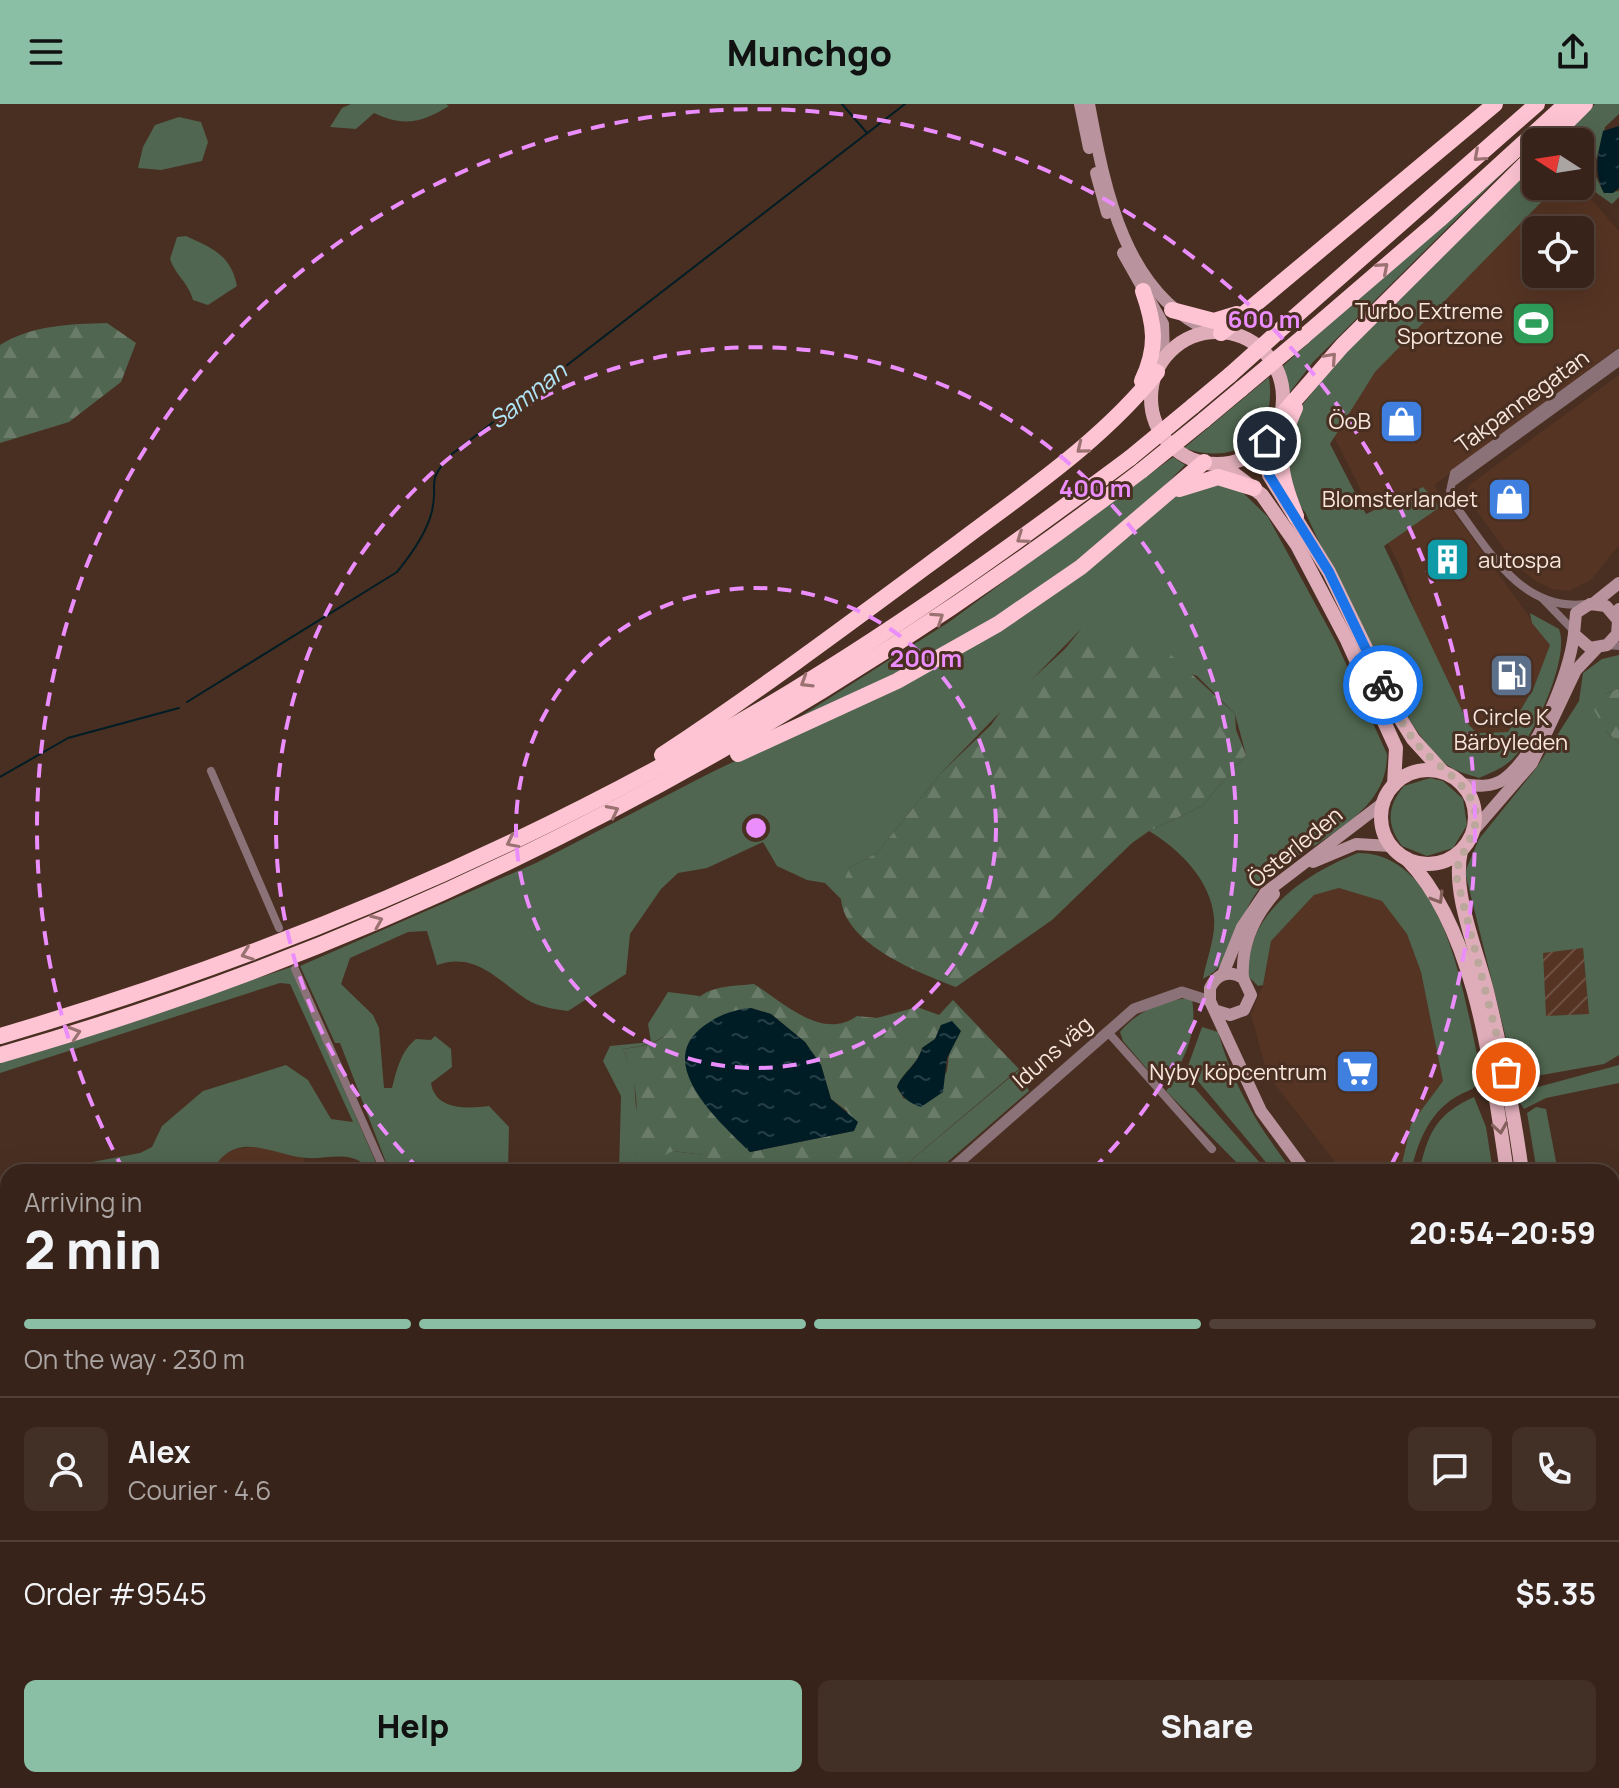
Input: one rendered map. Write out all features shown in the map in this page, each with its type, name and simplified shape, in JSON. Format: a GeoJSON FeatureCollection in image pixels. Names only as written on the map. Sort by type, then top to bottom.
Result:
{"type":"FeatureCollection","features":[{"type":"Feature","properties":{"kind":"highway"},"geometry":{"type":"LineString","coordinates":[[1216,332],[1256,304],[1495,104]]}},
{"type":"Feature","properties":{"kind":"highway"},"geometry":{"type":"LineString","coordinates":[[0,1055],[217,986],[358,929],[524,856],[705,763],[960,604],[1135,464],[1193,406],[1537,104]]}},
{"type":"Feature","properties":{"kind":"highway"},"geometry":{"type":"LineString","coordinates":[[0,1036],[300,935],[504,847],[699,746],[886,632],[1204,420],[1439,220],[1566,104]]}},
{"type":"Feature","properties":{"kind":"highway"},"geometry":{"type":"LineString","coordinates":[[1561,128],[1585,104]]}},
{"type":"Feature","properties":{"kind":"highway"},"geometry":{"type":"LineString","coordinates":[[1280,417],[1342,346],[1522,167]]}},
{"type":"Feature","properties":{"kind":"highway"},"geometry":{"type":"LineString","coordinates":[[1120,415],[1153,357],[1156,337],[1143,291]]}},
{"type":"Feature","properties":{"kind":"highway"},"geometry":{"type":"LineString","coordinates":[[1172,310],[1214,321],[1256,304]]}},
{"type":"Feature","properties":{"kind":"highway"},"geometry":{"type":"LineString","coordinates":[[582,807],[712,722],[865,612],[1068,459],[1120,415],[1160,365]]}},
{"type":"Feature","properties":{"kind":"highway"},"geometry":{"type":"LineString","coordinates":[[1296,516],[1280,472],[1279,457],[1287,426],[1304,389]]}},
{"type":"Feature","properties":{"kind":"highway"},"geometry":{"type":"LineString","coordinates":[[705,763],[739,754],[897,681],[961,646],[1070,575],[1208,463]]}},
{"type":"Feature","properties":{"kind":"highway"},"geometry":{"type":"LineString","coordinates":[[1163,497],[1192,483],[1218,477],[1254,488]]}},
{"type":"Feature","properties":{"kind":"main road"},"geometry":{"type":"LineString","coordinates":[[1080,104],[1104,203],[1125,258],[1163,324],[1160,365],[1151,392],[1152,408],[1161,433],[1183,454],[1208,463],[1254,488],[1297,545],[1347,640],[1396,748],[1394,785]]}},
{"type":"Feature","properties":{"kind":"main road"},"geometry":{"type":"LineString","coordinates":[[1089,104],[1106,182],[1124,237],[1150,286],[1172,310],[1216,332],[1249,341],[1268,356],[1282,386],[1280,417],[1267,441],[1251,455],[1237,461],[1208,463]]}},
{"type":"Feature","properties":{"kind":"main road"},"geometry":{"type":"LineString","coordinates":[[1160,365],[1183,341],[1216,332]]}},
{"type":"Feature","properties":{"kind":"main road"},"geometry":{"type":"LineString","coordinates":[[1267,441],[1269,475],[1349,609],[1413,739],[1443,772],[1462,784],[1474,805],[1474,830]]}},
{"type":"Feature","properties":{"kind":"main road"},"geometry":{"type":"LineString","coordinates":[[1462,784],[1489,785],[1505,779],[1517,767],[1553,701],[1574,632],[1576,613],[1619,583]]}},
{"type":"Feature","properties":{"kind":"main road"},"geometry":{"type":"LineString","coordinates":[[1521,1164],[1503,1056],[1476,942],[1456,875],[1461,851],[1474,830],[1532,763],[1576,670],[1614,638],[1618,619],[1611,609],[1592,603]]}},
{"type":"Feature","properties":{"kind":"main road"},"geometry":{"type":"LineString","coordinates":[[1574,632],[1583,645],[1607,647]]}},
{"type":"Feature","properties":{"kind":"main road"},"geometry":{"type":"LineString","coordinates":[[1443,772],[1417,771],[1394,785],[1383,803],[1382,826],[1391,846],[1407,859],[1436,893],[1458,943],[1490,1071],[1506,1164]]}},
{"type":"Feature","properties":{"kind":"main road","name":"Österleden"},"geometry":{"type":"LineString","coordinates":[[1223,974],[1242,927],[1265,893],[1383,803]]}},
{"type":"Feature","properties":{"kind":"main road","name":"Österleden"},"geometry":{"type":"LineString","coordinates":[[1243,978],[1242,959],[1247,939],[1258,915],[1280,888],[1314,861],[1342,848],[1368,843],[1391,846]]}},
{"type":"Feature","properties":{"kind":"main road"},"geometry":{"type":"LineString","coordinates":[[1407,859],[1436,864],[1461,851]]}},
{"type":"Feature","properties":{"kind":"main road"},"geometry":{"type":"LineString","coordinates":[[1231,1041],[1237,1014],[1248,1005],[1251,995],[1243,978],[1223,974],[1212,983],[1208,1002],[1231,1041],[1261,1111],[1300,1164]]}},
{"type":"Feature","properties":{"kind":"main road"},"geometry":{"type":"LineString","coordinates":[[1208,1002],[1237,1014]]}},
{"type":"Feature","properties":{"kind":"street","name":"Takpannegatan"},"geometry":{"type":"LineString","coordinates":[[1574,632],[1541,598],[1516,582],[1452,501],[1451,483],[1454,473],[1619,353]]}},
{"type":"Feature","properties":{"kind":"street","name":"Takpannegatan"},"geometry":{"type":"LineString","coordinates":[[1451,483],[1619,362]]}},
{"type":"Feature","properties":{"kind":"street","name":"Takpannegatan"},"geometry":{"type":"LineString","coordinates":[[1541,598],[1573,606],[1592,603]]}},
{"type":"Feature","properties":{"kind":"street"},"geometry":{"type":"LineString","coordinates":[[211,771],[279,928]]}},
{"type":"Feature","properties":{"kind":"street"},"geometry":{"type":"LineString","coordinates":[[295,969],[381,1164]]}},
{"type":"Feature","properties":{"kind":"street"},"geometry":{"type":"LineString","coordinates":[[1182,992],[1212,983]]}},
{"type":"Feature","properties":{"kind":"street"},"geometry":{"type":"LineString","coordinates":[[1182,992],[1208,1002]]}},
{"type":"Feature","properties":{"kind":"street","name":"Iduns väg"},"geometry":{"type":"LineString","coordinates":[[957,1164],[1134,1009],[1182,992]]}},
{"type":"Feature","properties":{"kind":"street"},"geometry":{"type":"LineString","coordinates":[[1107,1031],[1212,1149]]}},
{"type":"Feature","properties":{"kind":"shaded area"},"geometry":{"type":"Polygon","coordinates":[[[1540,200],[1592,200],[1619,231],[1619,347],[1434,485],[1550,645],[1534,687],[1508,732],[1477,733],[1469,725],[1418,621],[1401,569],[1331,431],[1373,354],[1522,216],[1522,288],[1594,288],[1594,216],[1522,216],[1540,200]]]}},
{"type":"Feature","properties":{"kind":"shaded area"},"geometry":{"type":"Polygon","coordinates":[[[1619,375],[1619,545],[1591,580],[1569,591],[1552,589],[1534,580],[1515,564],[1467,497],[1468,486],[1619,375]]]}},
{"type":"Feature","properties":{"kind":"shaded area"},"geometry":{"type":"Polygon","coordinates":[[[1339,888],[1382,900],[1407,934],[1421,972],[1443,1082],[1411,1124],[1402,1164],[1337,1164],[1267,1074],[1251,1014],[1263,985],[1271,941],[1314,895],[1339,888]]]}},
{"type":"Feature","properties":{"kind":"shaded area"},"geometry":{"type":"Polygon","coordinates":[[[1583,948],[1589,1015],[1546,1016],[1542,952],[1583,948]]]}},
{"type":"Feature","properties":{"kind":"shaded area"},"geometry":{"type":"Polygon","coordinates":[[[259,1146],[304,1158],[304,1164],[215,1164],[219,1157],[236,1149],[259,1146]]]}},
{"type":"Feature","properties":{"kind":"green space"},"geometry":{"type":"Polygon","coordinates":[[[351,104],[449,106],[412,121],[394,120],[374,113],[356,129],[330,127],[342,108],[351,104]]]}},
{"type":"Feature","properties":{"kind":"green space"},"geometry":{"type":"Polygon","coordinates":[[[1595,104],[1619,104],[1619,114],[1605,127],[1594,167],[1594,128],[1570,128],[1595,104]]]}},
{"type":"Feature","properties":{"kind":"green space"},"geometry":{"type":"Polygon","coordinates":[[[179,117],[201,122],[208,142],[202,161],[161,170],[138,168],[143,147],[155,125],[179,117]]]}},
{"type":"Feature","properties":{"kind":"green space"},"geometry":{"type":"Polygon","coordinates":[[[1522,149],[1522,154],[1313,362],[1287,396],[1283,366],[1522,149]]]}},
{"type":"Feature","properties":{"kind":"green space"},"geometry":{"type":"Polygon","coordinates":[[[1594,173],[1604,193],[1619,191],[1619,197],[1612,204],[1594,191],[1594,173]]]}},
{"type":"Feature","properties":{"kind":"green space"},"geometry":{"type":"Polygon","coordinates":[[[1522,176],[1522,200],[1543,200],[1528,216],[1522,216],[1522,222],[1375,372],[1330,444],[1366,514],[1423,487],[1440,507],[1384,546],[1469,725],[1477,733],[1508,732],[1534,687],[1550,645],[1532,623],[1530,613],[1559,629],[1560,657],[1556,675],[1533,729],[1512,759],[1479,778],[1450,767],[1431,749],[1411,722],[1370,649],[1305,512],[1282,486],[1280,433],[1338,360],[1522,176]]]}},
{"type":"Feature","properties":{"kind":"green space"},"geometry":{"type":"Polygon","coordinates":[[[186,236],[219,254],[234,275],[237,286],[208,305],[193,300],[170,259],[177,237],[186,236]]]}},
{"type":"Feature","properties":{"kind":"green space"},"geometry":{"type":"Polygon","coordinates":[[[107,323],[136,343],[121,382],[69,422],[0,443],[0,345],[38,330],[107,323]]]}},
{"type":"Feature","properties":{"kind":"green space"},"geometry":{"type":"Polygon","coordinates":[[[1269,377],[1267,415],[1250,441],[1238,449],[1222,453],[1184,448],[1269,377]]]}},
{"type":"Feature","properties":{"kind":"green space"},"geometry":{"type":"Polygon","coordinates":[[[1173,457],[1185,465],[1145,506],[1044,585],[925,658],[798,718],[949,622],[1173,457]]]}},
{"type":"Feature","properties":{"kind":"green space"},"geometry":{"type":"Polygon","coordinates":[[[1200,474],[1232,482],[1268,517],[1336,642],[1387,754],[1383,778],[1373,798],[1357,815],[1276,872],[1260,888],[1223,962],[1203,979],[1214,925],[1212,904],[1192,867],[1149,831],[1202,806],[1246,755],[1235,714],[1197,676],[1111,647],[1081,629],[941,773],[877,853],[849,868],[841,899],[825,883],[807,880],[777,866],[763,842],[707,868],[678,873],[661,889],[630,934],[626,974],[568,1011],[531,1002],[474,965],[451,962],[437,965],[427,931],[408,932],[350,958],[341,984],[373,1015],[379,1028],[384,1088],[392,1088],[400,1061],[411,1044],[416,1039],[431,1040],[435,1036],[451,1049],[452,1067],[431,1083],[434,1092],[453,1106],[489,1106],[509,1127],[508,1164],[387,1164],[340,1043],[335,1043],[300,966],[536,863],[710,773],[945,661],[1200,474]]]}},
{"type":"Feature","properties":{"kind":"green space"},"geometry":{"type":"Polygon","coordinates":[[[1090,627],[1111,647],[1133,635],[1155,640],[1235,714],[1236,730],[1246,755],[1202,806],[1149,831],[1132,843],[1052,920],[956,987],[886,955],[856,930],[846,915],[841,895],[849,868],[877,853],[941,773],[991,725],[1008,701],[1065,649],[1081,629],[1090,627]]]}},
{"type":"Feature","properties":{"kind":"green space"},"geometry":{"type":"Polygon","coordinates":[[[1619,655],[1619,688],[1605,694],[1606,731],[1619,743],[1619,1055],[1604,1064],[1525,1078],[1514,1071],[1465,872],[1479,839],[1537,767],[1579,701],[1583,673],[1602,659],[1619,655]],[[1583,948],[1543,953],[1546,1016],[1589,1014],[1583,948]]]}},
{"type":"Feature","properties":{"kind":"green space"},"geometry":{"type":"Polygon","coordinates":[[[1619,688],[1619,743],[1606,731],[1594,710],[1605,694],[1619,688]]]}},
{"type":"Feature","properties":{"kind":"green space"},"geometry":{"type":"Polygon","coordinates":[[[1430,778],[1443,781],[1463,799],[1467,825],[1453,848],[1427,856],[1402,846],[1393,831],[1391,816],[1394,801],[1404,786],[1430,778]]]}},
{"type":"Feature","properties":{"kind":"green space"},"geometry":{"type":"Polygon","coordinates":[[[1358,853],[1389,860],[1414,879],[1434,907],[1460,978],[1483,1080],[1445,1104],[1437,1113],[1423,1134],[1413,1164],[1402,1164],[1411,1124],[1443,1081],[1421,972],[1407,934],[1382,901],[1339,888],[1314,895],[1271,941],[1263,985],[1258,986],[1249,977],[1250,955],[1256,934],[1267,916],[1300,884],[1358,853]]]}},
{"type":"Feature","properties":{"kind":"green space"},"geometry":{"type":"Polygon","coordinates":[[[291,967],[377,1164],[364,1164],[347,1157],[307,1158],[243,1147],[232,1150],[217,1164],[82,1164],[140,1153],[152,1147],[162,1126],[203,1091],[286,1065],[308,1080],[331,1119],[353,1122],[290,984],[280,983],[0,1073],[0,1063],[291,967]]]}},
{"type":"Feature","properties":{"kind":"green space"},"geometry":{"type":"Polygon","coordinates":[[[754,984],[804,1016],[830,1024],[844,1023],[857,1016],[877,1018],[917,1007],[939,1015],[953,1000],[1019,1069],[906,1164],[710,1164],[704,1155],[673,1151],[648,1164],[636,1164],[626,1144],[635,1120],[636,1097],[623,1049],[653,1043],[668,1032],[698,998],[718,988],[754,984]],[[751,1008],[727,1127],[750,1152],[853,1131],[847,1111],[831,1099],[821,1065],[805,1042],[771,1014],[751,1008]],[[941,1025],[935,1039],[922,1048],[899,1082],[897,1087],[904,1099],[935,1083],[945,1074],[953,1046],[941,1025]]]}},
{"type":"Feature","properties":{"kind":"green space"},"geometry":{"type":"Polygon","coordinates":[[[668,992],[700,996],[660,1039],[650,1043],[623,1049],[634,1078],[637,1123],[673,1151],[704,1155],[711,1164],[619,1164],[621,1096],[603,1061],[610,1046],[651,1042],[648,1024],[668,992]]]}},
{"type":"Feature","properties":{"kind":"green space"},"geometry":{"type":"Polygon","coordinates":[[[1192,998],[1192,1034],[1179,1067],[1154,1077],[1123,1041],[1120,1032],[1152,1008],[1192,998]]]}},
{"type":"Feature","properties":{"kind":"green space"},"geometry":{"type":"Polygon","coordinates":[[[1202,1027],[1218,1032],[1232,1072],[1249,1106],[1287,1164],[1267,1164],[1188,1066],[1202,1027]]]}},
{"type":"Feature","properties":{"kind":"green space"},"geometry":{"type":"Polygon","coordinates":[[[1619,1065],[1619,1083],[1546,1098],[1524,1109],[1518,1100],[1527,1090],[1619,1065]]]}},
{"type":"Feature","properties":{"kind":"green space"},"geometry":{"type":"Polygon","coordinates":[[[1019,1070],[1029,1091],[945,1164],[907,1164],[1019,1070]]]}},
{"type":"Feature","properties":{"kind":"green space"},"geometry":{"type":"Polygon","coordinates":[[[1184,1076],[1261,1164],[1238,1164],[1166,1091],[1174,1081],[1184,1076]]]}},
{"type":"Feature","properties":{"kind":"green space"},"geometry":{"type":"Polygon","coordinates":[[[1474,1097],[1486,1127],[1492,1164],[1421,1164],[1436,1126],[1474,1097]]]}},
{"type":"Feature","properties":{"kind":"green space"},"geometry":{"type":"Polygon","coordinates":[[[1536,1107],[1546,1109],[1556,1164],[1536,1164],[1527,1113],[1536,1107]]]}},
{"type":"Feature","properties":{"kind":"water"},"geometry":{"type":"Polygon","coordinates":[[[1619,126],[1619,188],[1613,193],[1604,193],[1598,170],[1603,131],[1619,126]]]}},
{"type":"Feature","properties":{"kind":"water"},"geometry":{"type":"Polygon","coordinates":[[[751,1008],[771,1014],[805,1042],[821,1065],[831,1099],[858,1122],[854,1131],[750,1152],[710,1111],[689,1077],[685,1060],[688,1044],[700,1029],[712,1021],[730,1012],[751,1008]]]}},
{"type":"Feature","properties":{"kind":"water"},"geometry":{"type":"Polygon","coordinates":[[[952,1021],[961,1031],[947,1058],[943,1092],[921,1107],[907,1100],[897,1087],[922,1048],[935,1039],[941,1025],[952,1021]]]}},
{"type":"Feature","properties":{"kind":"waterway"},"geometry":{"type":"LineString","coordinates":[[842,104],[867,133]]}},
{"type":"Feature","properties":{"kind":"waterway","name":"Samnan"},"geometry":{"type":"LineString","coordinates":[[187,702],[397,572],[426,527],[434,501],[435,477],[452,454],[905,104]]}},
{"type":"Feature","properties":{"kind":"waterway","name":"Samnan"},"geometry":{"type":"LineString","coordinates":[[0,777],[68,738],[179,708]]}},
{"type":"Feature","properties":{"kind":"way so far"},"geometry":{"type":"LineString","coordinates":[[1383,685],[1413,739],[1443,772],[1462,784],[1474,805],[1474,830],[1461,851],[1456,875],[1476,942],[1506,1072]]}},
{"type":"Feature","properties":{"kind":"place","name":"Turbo Extreme Sportzone"},"geometry":{"type":"Point","coordinates":[1534,324]}},
{"type":"Feature","properties":{"kind":"place","name":"ÖoB"},"geometry":{"type":"Point","coordinates":[1402,421]}},
{"type":"Feature","properties":{"kind":"place","name":"Blomsterlandet"},"geometry":{"type":"Point","coordinates":[1509,499]}},
{"type":"Feature","properties":{"kind":"place","name":"autospa"},"geometry":{"type":"Point","coordinates":[1447,560]}},
{"type":"Feature","properties":{"kind":"place","name":"Circle K Bärbyleden"},"geometry":{"type":"Point","coordinates":[1511,676]}},
{"type":"Feature","properties":{"kind":"place","name":"Nyby köpcentrum"},"geometry":{"type":"Point","coordinates":[1358,1072]}},
{"type":"Feature","properties":{"kind":"route"},"geometry":{"type":"LineString","coordinates":[[1267,441],[1269,475],[1311,538],[1361,634],[1383,685]]}}]}
